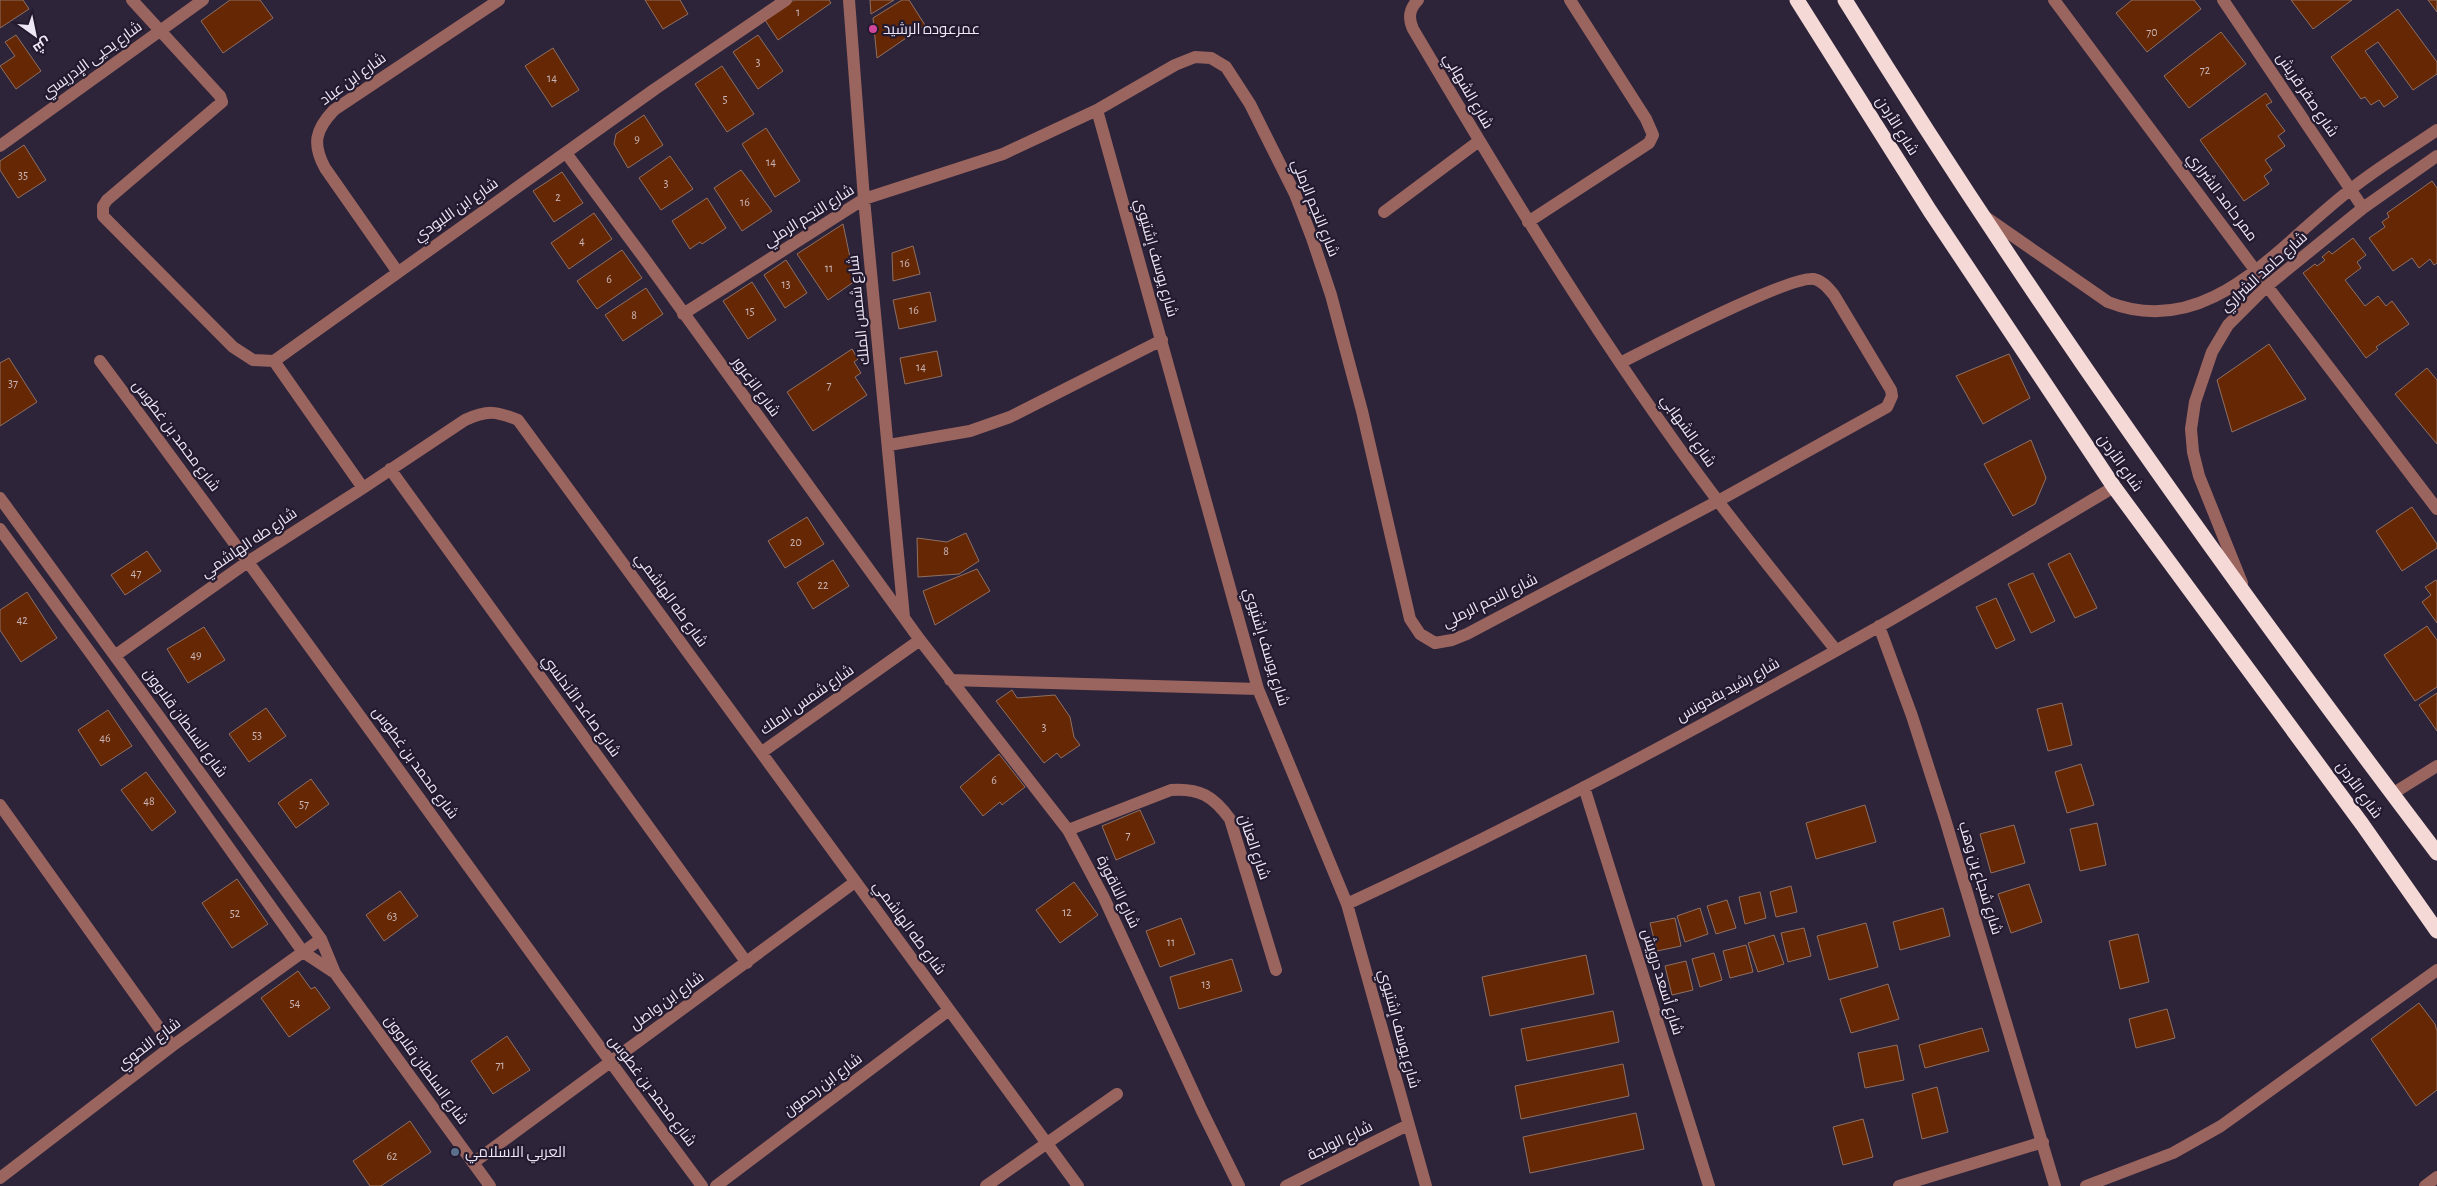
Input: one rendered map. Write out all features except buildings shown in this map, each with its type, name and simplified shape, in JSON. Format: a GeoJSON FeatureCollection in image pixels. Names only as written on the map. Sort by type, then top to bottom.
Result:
{"type":"FeatureCollection","features":[{"type":"Feature","properties":{"kind":"highway","name":"شارع الأردن"},"geometry":{"type":"LineString","coordinates":[[1797,0],[1925,203],[2114,487],[2362,824],[2437,931]]}},
{"type":"Feature","properties":{"kind":"highway","name":"شارع الأردن"},"geometry":{"type":"LineString","coordinates":[[1846,0],[1931,139],[1981,214],[2249,602],[2437,854]]}},
{"type":"Feature","properties":{"kind":"street"},"geometry":{"type":"LineString","coordinates":[[132,0],[220,96],[222,102],[107,200],[103,206],[103,216],[233,347],[253,360],[274,361],[363,488]]}},
{"type":"Feature","properties":{"kind":"street","name":"شارع يحيى الإدريسي"},"geometry":{"type":"LineString","coordinates":[[2,140],[203,0]]}},
{"type":"Feature","properties":{"kind":"street","name":"شارع ابن عباد"},"geometry":{"type":"LineString","coordinates":[[398,271],[325,168],[318,154],[317,137],[321,123],[334,110],[499,0]]}},
{"type":"Feature","properties":{"kind":"street","name":"شارع ابن اللبودي"},"geometry":{"type":"LineString","coordinates":[[274,361],[398,271],[786,0]]}},
{"type":"Feature","properties":{"kind":"street","name":"شارع شمس الملك"},"geometry":{"type":"LineString","coordinates":[[849,0],[864,199],[904,617]]}},
{"type":"Feature","properties":{"kind":"street","name":"شارع الشهابي"},"geometry":{"type":"LineString","coordinates":[[1418,0],[1410,14],[1409,20],[1528,222],[1620,363],[1718,501],[1836,649]]}},
{"type":"Feature","properties":{"kind":"street"},"geometry":{"type":"LineString","coordinates":[[1528,222],[1640,149],[1648,143],[1653,135],[1652,128],[1570,0]]}},
{"type":"Feature","properties":{"kind":"street","name":"ممر حامد الشراري"},"geometry":{"type":"LineString","coordinates":[[2054,0],[2267,286],[2437,509]]}},
{"type":"Feature","properties":{"kind":"street","name":"شارع صقر قريش"},"geometry":{"type":"LineString","coordinates":[[2223,0],[2363,208]]}},
{"type":"Feature","properties":{"kind":"street","name":"شارع النجم الرملي"},"geometry":{"type":"LineString","coordinates":[[683,314],[864,199],[1003,154],[1097,110],[1175,65],[1195,57],[1211,58],[1226,67],[1250,104],[1295,194],[1331,295],[1362,411],[1410,619],[1420,634],[1434,643],[1452,640],[1467,634],[1718,501]]}},
{"type":"Feature","properties":{"kind":"street","name":"شارع يوسف إشتيوي"},"geometry":{"type":"LineString","coordinates":[[1097,110],[1258,689],[1347,904],[1426,1186]]}},
{"type":"Feature","properties":{"kind":"street","name":"شارع حامد الشراري"},"geometry":{"type":"LineString","coordinates":[[1981,214],[2108,302],[2125,309],[2164,312],[2205,303],[2223,294],[2255,270],[2350,189],[2437,130]]}},
{"type":"Feature","properties":{"kind":"street"},"geometry":{"type":"LineString","coordinates":[[1384,212],[1479,140]]}},
{"type":"Feature","properties":{"kind":"street","name":"شارع الزعرور"},"geometry":{"type":"LineString","coordinates":[[566,153],[920,640]]}},
{"type":"Feature","properties":{"kind":"street","name":"شارع حامد الشراري"},"geometry":{"type":"LineString","coordinates":[[2249,602],[2199,476],[2192,452],[2191,429],[2195,402],[2212,352],[2228,325],[2267,286],[2363,208],[2437,156]]}},
{"type":"Feature","properties":{"kind":"street"},"geometry":{"type":"LineString","coordinates":[[1620,363],[1799,280],[1814,279],[1825,284],[1834,295],[1891,390],[1892,396],[1887,407],[1718,501]]}},
{"type":"Feature","properties":{"kind":"street"},"geometry":{"type":"LineString","coordinates":[[889,445],[970,431],[1010,417],[1162,340]]}},
{"type":"Feature","properties":{"kind":"street","name":"شارع محمد بن غطوس"},"geometry":{"type":"LineString","coordinates":[[100,361],[249,561],[610,1062],[702,1186]]}},
{"type":"Feature","properties":{"kind":"street","name":"شارع طه الهاشمي"},"geometry":{"type":"LineString","coordinates":[[116,655],[249,561],[465,420],[478,414],[497,412],[518,420],[1078,1186]]}},
{"type":"Feature","properties":{"kind":"street","name":"شارع صاعد الأندلسي"},"geometry":{"type":"LineString","coordinates":[[390,469],[747,963]]}},
{"type":"Feature","properties":{"kind":"street","name":"شارع رشيد بقدونس"},"geometry":{"type":"LineString","coordinates":[[1347,904],[1414,873],[1584,787],[1879,626],[2114,487]]}},
{"type":"Feature","properties":{"kind":"street","name":"شارع السلطان قلاوون"},"geometry":{"type":"LineString","coordinates":[[0,498],[321,939],[335,973],[490,1186]]}},
{"type":"Feature","properties":{"kind":"street","name":"شارع السلطان قلاوون"},"geometry":{"type":"LineString","coordinates":[[0,529],[103,670],[303,952],[335,973]]}},
{"type":"Feature","properties":{"kind":"street","name":"شارع شجاع بن وهب"},"geometry":{"type":"LineString","coordinates":[[1879,626],[1912,716],[1942,810],[2055,1186]]}},
{"type":"Feature","properties":{"kind":"street","name":"شارع شمس الملك"},"geometry":{"type":"LineString","coordinates":[[762,752],[920,640]]}},
{"type":"Feature","properties":{"kind":"street","name":"شارع الناقورة"},"geometry":{"type":"LineString","coordinates":[[920,640],[1068,830],[1104,898],[1202,1111],[1239,1186]]}},
{"type":"Feature","properties":{"kind":"street"},"geometry":{"type":"LineString","coordinates":[[950,680],[1258,689]]}},
{"type":"Feature","properties":{"kind":"street"},"geometry":{"type":"LineString","coordinates":[[2392,794],[2437,766]]}},
{"type":"Feature","properties":{"kind":"street","name":"شارع أسعد درويش"},"geometry":{"type":"LineString","coordinates":[[1584,787],[1709,1186]]}},
{"type":"Feature","properties":{"kind":"street","name":"شارع العنان"},"geometry":{"type":"LineString","coordinates":[[1068,830],[1171,790],[1187,789],[1206,795],[1220,806],[1230,819],[1276,970]]}},
{"type":"Feature","properties":{"kind":"street"},"geometry":{"type":"LineString","coordinates":[[0,805],[172,1046]]}},
{"type":"Feature","properties":{"kind":"street","name":"شارع ابن واصل"},"geometry":{"type":"LineString","coordinates":[[473,1163],[855,882]]}},
{"type":"Feature","properties":{"kind":"street","name":"شارع النحوي"},"geometry":{"type":"LineString","coordinates":[[0,1178],[172,1046],[321,939]]}},
{"type":"Feature","properties":{"kind":"street"},"geometry":{"type":"LineString","coordinates":[[2086,1186],[2173,1153],[2221,1126],[2437,970]]}},
{"type":"Feature","properties":{"kind":"street","name":"شارع ابن رحمون"},"geometry":{"type":"LineString","coordinates":[[716,1186],[949,1010]]}},
{"type":"Feature","properties":{"kind":"street"},"geometry":{"type":"LineString","coordinates":[[986,1186],[1117,1094]]}},
{"type":"Feature","properties":{"kind":"street","name":"شارع الولجة"},"geometry":{"type":"LineString","coordinates":[[1286,1186],[1408,1125]]}},
{"type":"Feature","properties":{"kind":"street"},"geometry":{"type":"LineString","coordinates":[[1899,1186],[2042,1142]]}},
{"type":"Feature","properties":{"kind":"street"},"geometry":{"type":"LineString","coordinates":[[2425,1186],[2437,1177]]}},
{"type":"Feature","properties":{"kind":"place","name":"عمرعوده الرشيد"},"geometry":{"type":"Point","coordinates":[873,29]}},
{"type":"Feature","properties":{"kind":"place","name":"العربي الاسلامي"},"geometry":{"type":"Point","coordinates":[455,1152]}}]}
